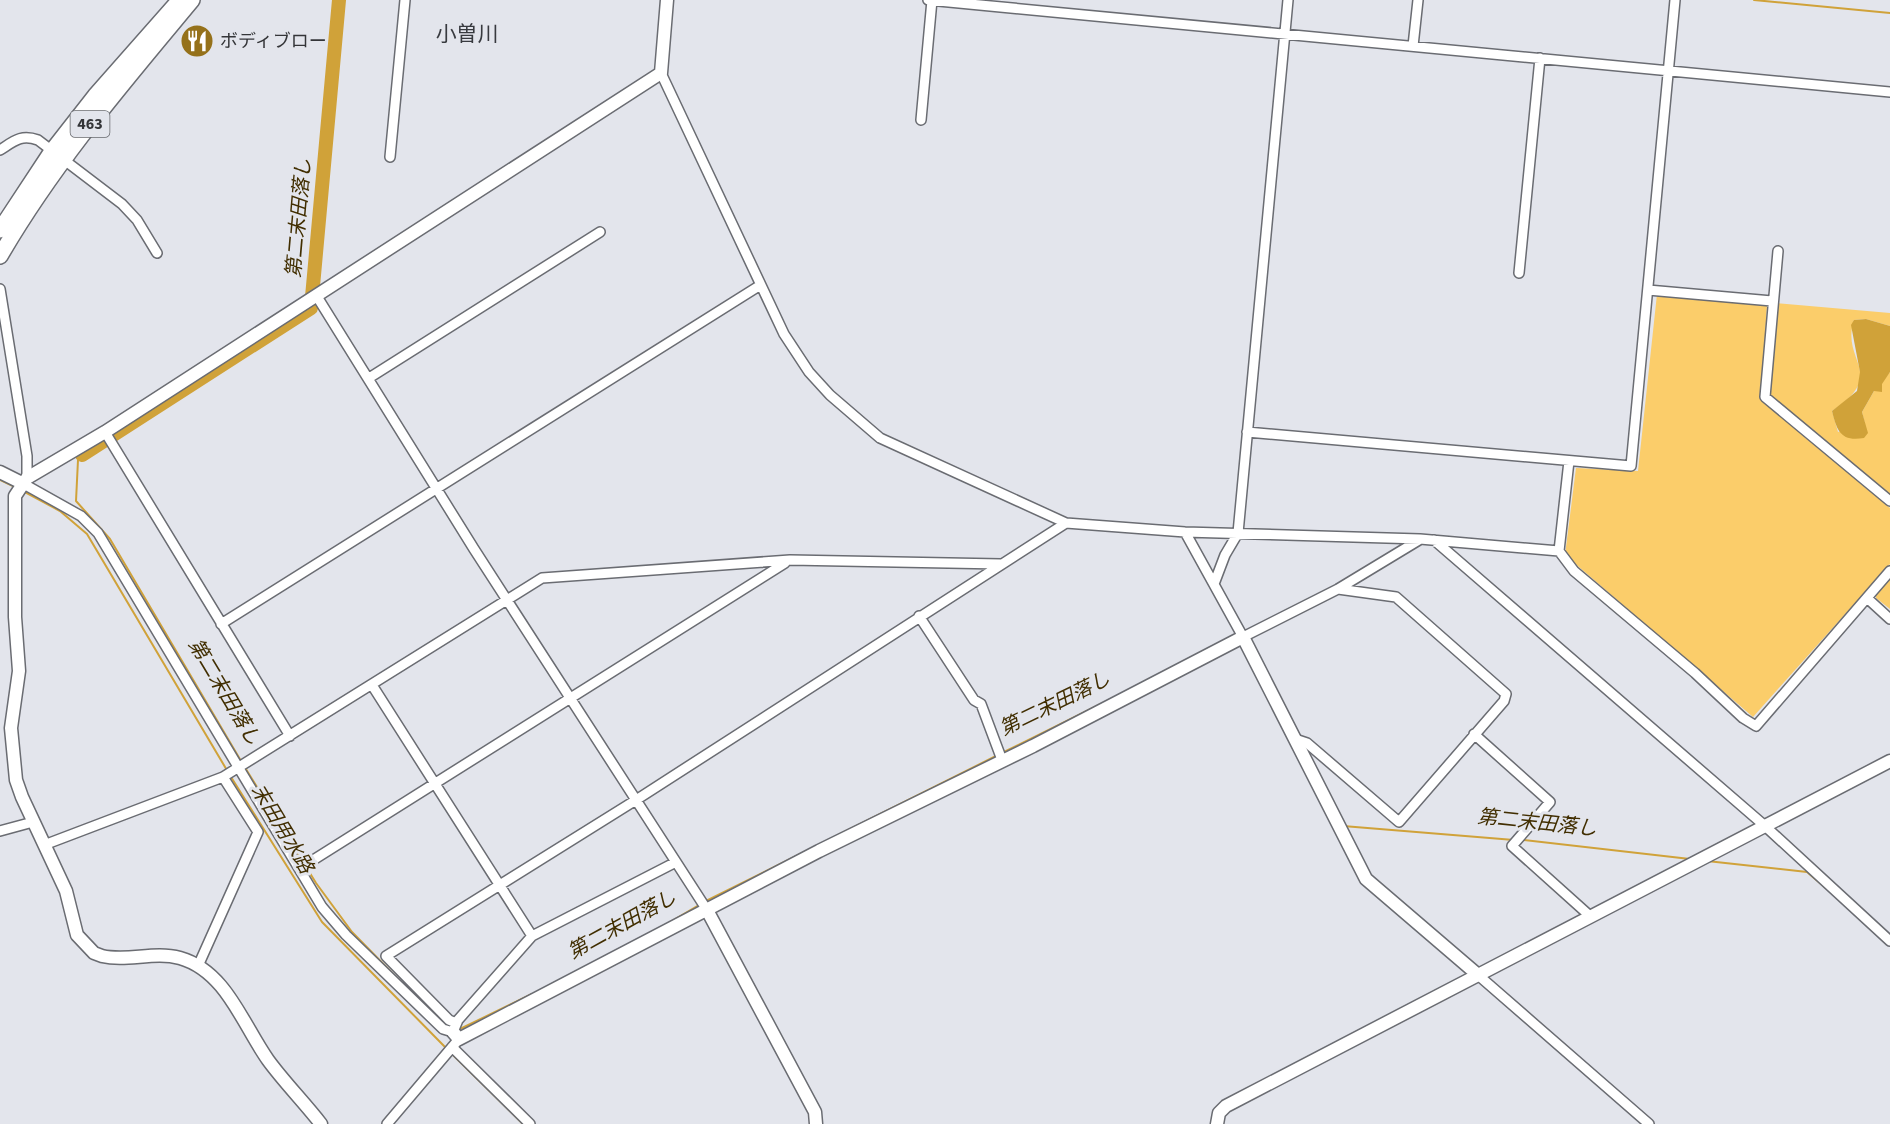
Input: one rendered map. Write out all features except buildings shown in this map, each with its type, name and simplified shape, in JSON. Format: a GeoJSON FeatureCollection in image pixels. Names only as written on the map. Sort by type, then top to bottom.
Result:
{"type":"FeatureCollection","features":[{"type":"Feature","properties":{"kind":"highway","name":"463"},"geometry":{"type":"LineString","coordinates":[[0,230],[148,33],[180,0]]}},
{"type":"Feature","properties":{"kind":"highway","name":"463"},"geometry":{"type":"LineString","coordinates":[[0,256],[58,155],[192,0]]}},
{"type":"Feature","properties":{"kind":"street"},"geometry":{"type":"LineString","coordinates":[[390,157],[405,0]]}},
{"type":"Feature","properties":{"kind":"street"},"geometry":{"type":"LineString","coordinates":[[667,0],[661,74],[721,198],[759,286],[784,334],[809,372],[830,395],[880,438],[1066,523],[1185,532],[1434,540],[1559,551]]}},
{"type":"Feature","properties":{"kind":"street"},"geometry":{"type":"LineString","coordinates":[[928,0],[1030,5],[1285,34],[1890,92]]}},
{"type":"Feature","properties":{"kind":"street"},"geometry":{"type":"LineString","coordinates":[[921,120],[932,0]]}},
{"type":"Feature","properties":{"kind":"street"},"geometry":{"type":"LineString","coordinates":[[1214,584],[1225,555],[1238,533],[1288,0]]}},
{"type":"Feature","properties":{"kind":"street"},"geometry":{"type":"LineString","coordinates":[[1413,46],[1418,0]]}},
{"type":"Feature","properties":{"kind":"street"},"geometry":{"type":"LineString","coordinates":[[1247,432],[1374,441],[1631,466],[1675,0]]}},
{"type":"Feature","properties":{"kind":"street"},"geometry":{"type":"LineString","coordinates":[[1519,273],[1540,58]]}},
{"type":"Feature","properties":{"kind":"street"},"geometry":{"type":"LineString","coordinates":[[24,480],[105,432],[661,74]]}},
{"type":"Feature","properties":{"kind":"street"},"geometry":{"type":"LineString","coordinates":[[0,150],[19,138],[28,136],[58,155],[122,204],[137,220],[157,253]]}},
{"type":"Feature","properties":{"kind":"street"},"geometry":{"type":"LineString","coordinates":[[369,378],[600,232]]}},
{"type":"Feature","properties":{"kind":"street"},"geometry":{"type":"LineString","coordinates":[[1778,251],[1765,396],[1890,501]]}},
{"type":"Feature","properties":{"kind":"street"},"geometry":{"type":"LineString","coordinates":[[221,624],[759,286]]}},
{"type":"Feature","properties":{"kind":"street"},"geometry":{"type":"LineString","coordinates":[[0,289],[27,456],[24,480],[15,496],[15,617],[19,671],[11,728],[16,780],[66,891],[77,935],[94,953],[110,958],[162,955],[180,958],[198,966],[223,989],[269,1061],[321,1124]]}},
{"type":"Feature","properties":{"kind":"street"},"geometry":{"type":"LineString","coordinates":[[1648,290],[1772,301]]}},
{"type":"Feature","properties":{"kind":"street"},"geometry":{"type":"LineString","coordinates":[[316,295],[707,910],[814,1112],[816,1124]]}},
{"type":"Feature","properties":{"kind":"street"},"geometry":{"type":"LineString","coordinates":[[105,432],[290,736]]}},
{"type":"Feature","properties":{"kind":"street"},"geometry":{"type":"LineString","coordinates":[[1569,461],[1559,551],[1574,571],[1695,673],[1743,718],[1756,726],[1890,571]]}},
{"type":"Feature","properties":{"kind":"street"},"geometry":{"type":"LineString","coordinates":[[0,472],[24,480],[81,516],[98,533],[322,907],[345,934],[443,1029],[455,1035]]}},
{"type":"Feature","properties":{"kind":"street"},"geometry":{"type":"LineString","coordinates":[[530,1124],[455,1035],[449,1020],[386,956],[636,800],[1066,523]]}},
{"type":"Feature","properties":{"kind":"street"},"geometry":{"type":"LineString","coordinates":[[1185,532],[1298,740],[1366,879],[1649,1124]]}},
{"type":"Feature","properties":{"kind":"street"},"geometry":{"type":"LineString","coordinates":[[455,1035],[707,910],[1338,589],[1420,540]]}},
{"type":"Feature","properties":{"kind":"street"},"geometry":{"type":"LineString","coordinates":[[1434,540],[1765,826],[1890,941]]}},
{"type":"Feature","properties":{"kind":"street"},"geometry":{"type":"LineString","coordinates":[[44,845],[223,777],[542,578],[790,560],[1001,564]]}},
{"type":"Feature","properties":{"kind":"street"},"geometry":{"type":"LineString","coordinates":[[310,862],[790,560]]}},
{"type":"Feature","properties":{"kind":"street"},"geometry":{"type":"LineString","coordinates":[[1298,740],[1307,743],[1399,822],[1504,701],[1506,694],[1396,597],[1338,589]]}},
{"type":"Feature","properties":{"kind":"street"},"geometry":{"type":"LineString","coordinates":[[1868,598],[1890,619]]}},
{"type":"Feature","properties":{"kind":"street"},"geometry":{"type":"LineString","coordinates":[[919,616],[974,700],[981,704],[1002,760]]}},
{"type":"Feature","properties":{"kind":"street"},"geometry":{"type":"LineString","coordinates":[[372,685],[532,936]]}},
{"type":"Feature","properties":{"kind":"street"},"geometry":{"type":"LineString","coordinates":[[1474,735],[1550,802],[1512,846],[1590,916]]}},
{"type":"Feature","properties":{"kind":"street"},"geometry":{"type":"LineString","coordinates":[[1215,1123],[1226,1106],[1890,761]]}},
{"type":"Feature","properties":{"kind":"street"},"geometry":{"type":"LineString","coordinates":[[198,966],[258,832],[223,777]]}},
{"type":"Feature","properties":{"kind":"street"},"geometry":{"type":"LineString","coordinates":[[0,831],[33,822]]}},
{"type":"Feature","properties":{"kind":"street"},"geometry":{"type":"LineString","coordinates":[[387,1124],[532,936],[676,862]]}},
{"type":"Feature","properties":{"kind":"shaded area"},"geometry":{"type":"Polygon","coordinates":[[[1657,294],[1767,305],[1761,400],[1890,508],[1890,564],[1753,717],[1565,555],[1576,468],[1638,471],[1657,294]]]}},
{"type":"Feature","properties":{"kind":"shaded area"},"geometry":{"type":"Polygon","coordinates":[[[1775,303],[1890,313],[1890,326],[1866,319],[1854,320],[1851,334],[1859,367],[1858,387],[1849,398],[1832,411],[1838,432],[1865,424],[1862,412],[1874,391],[1890,372],[1890,496],[1768,393],[1775,303]]]}},
{"type":"Feature","properties":{"kind":"shaded area"},"geometry":{"type":"Polygon","coordinates":[[[1866,319],[1890,326],[1890,372],[1882,384],[1882,392],[1874,391],[1862,412],[1868,433],[1864,438],[1856,439],[1841,434],[1832,411],[1857,391],[1860,372],[1851,325],[1854,320],[1866,319]]]}},
{"type":"Feature","properties":{"kind":"shaded area"},"geometry":{"type":"Polygon","coordinates":[[[1890,575],[1890,609],[1876,598],[1876,591],[1890,575]]]}},
{"type":"Feature","properties":{"kind":"waterway","name":"第二末田落し"},"geometry":{"type":"LineString","coordinates":[[82,455],[311,308],[339,0]]}},
{"type":"Feature","properties":{"kind":"waterway"},"geometry":{"type":"LineString","coordinates":[[1754,0],[1890,13]]}},
{"type":"Feature","properties":{"kind":"waterway","name":"第二末田落し"},"geometry":{"type":"LineString","coordinates":[[82,455],[78,460],[76,501],[110,539],[241,761]]}},
{"type":"Feature","properties":{"kind":"waterway","name":"末田用水路"},"geometry":{"type":"LineString","coordinates":[[0,480],[15,487]]}},
{"type":"Feature","properties":{"kind":"waterway","name":"末田用水路"},"geometry":{"type":"LineString","coordinates":[[23,491],[60,511],[87,534],[228,772]]}},
{"type":"Feature","properties":{"kind":"waterway","name":"第二末田落し"},"geometry":{"type":"LineString","coordinates":[[1002,753],[1115,697]]}},
{"type":"Feature","properties":{"kind":"waterway","name":"第二末田落し"},"geometry":{"type":"LineString","coordinates":[[1306,748],[1318,772]]}},
{"type":"Feature","properties":{"kind":"waterway","name":"第二末田落し"},"geometry":{"type":"LineString","coordinates":[[704,902],[996,756]]}},
{"type":"Feature","properties":{"kind":"waterway","name":"第二末田落し"},"geometry":{"type":"LineString","coordinates":[[244,766],[316,883],[352,932],[403,984]]}},
{"type":"Feature","properties":{"kind":"waterway","name":"末田用水路"},"geometry":{"type":"LineString","coordinates":[[231,777],[322,922],[446,1048]]}},
{"type":"Feature","properties":{"kind":"waterway","name":"第二末田落し"},"geometry":{"type":"LineString","coordinates":[[1343,826],[1514,840]]}},
{"type":"Feature","properties":{"kind":"waterway","name":"第二末田落し"},"geometry":{"type":"LineString","coordinates":[[1523,840],[1690,859]]}},
{"type":"Feature","properties":{"kind":"waterway","name":"第二末田落し"},"geometry":{"type":"LineString","coordinates":[[1707,861],[1807,872],[1827,889]]}},
{"type":"Feature","properties":{"kind":"waterway","name":"第二末田落し"},"geometry":{"type":"LineString","coordinates":[[660,928],[699,905]]}},
{"type":"Feature","properties":{"kind":"waterway","name":"第二末田落し"},"geometry":{"type":"LineString","coordinates":[[456,1029],[532,994]]}},
{"type":"Feature","properties":{"kind":"waterway","name":"末田用水路"},"geometry":{"type":"LineString","coordinates":[[450,1052],[523,1124]]}},
{"type":"Feature","properties":{"kind":"place","name":"ボディブロー"},"geometry":{"type":"Point","coordinates":[197,41]}},
{"type":"Feature","properties":{"kind":"district","name":"小曽川"},"geometry":{"type":"Point","coordinates":[467,34]}}]}
